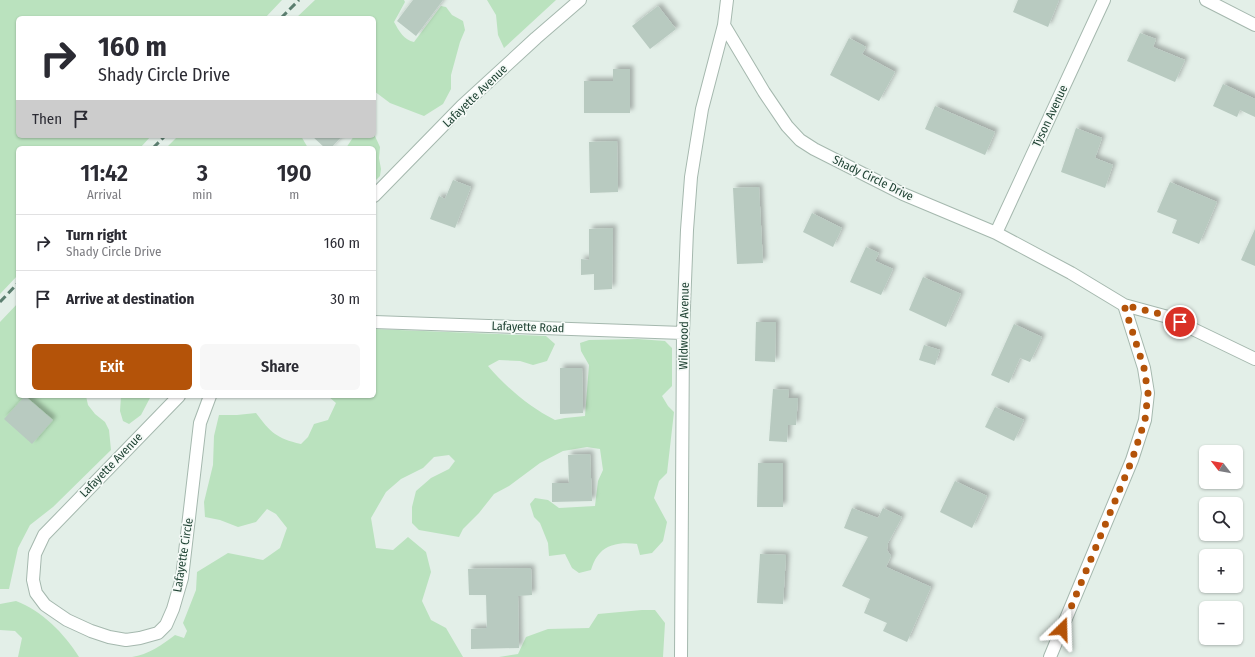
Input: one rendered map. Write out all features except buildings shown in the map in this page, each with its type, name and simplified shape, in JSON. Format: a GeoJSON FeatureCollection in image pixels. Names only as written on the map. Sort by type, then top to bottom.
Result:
{"type":"FeatureCollection","features":[{"type":"Feature","properties":{"kind":"street","name":"Lafayette Avenue"},"geometry":{"type":"LineString","coordinates":[[376,194],[462,106],[580,0]]}},
{"type":"Feature","properties":{"kind":"street","name":"Wildwood Avenue"},"geometry":{"type":"LineString","coordinates":[[681,657],[683,333],[687,230],[691,177],[702,109],[724,25],[727,0]]}},
{"type":"Feature","properties":{"kind":"street","name":"Tyson Avenue"},"geometry":{"type":"LineString","coordinates":[[996,233],[1104,0]]}},
{"type":"Feature","properties":{"kind":"street"},"geometry":{"type":"LineString","coordinates":[[1206,0],[1255,25]]}},
{"type":"Feature","properties":{"kind":"street","name":"Shady Circle Drive"},"geometry":{"type":"LineString","coordinates":[[724,25],[764,92],[787,126],[800,140],[814,149],[903,194],[996,233],[1071,273],[1124,305]]}},
{"type":"Feature","properties":{"kind":"street"},"geometry":{"type":"LineString","coordinates":[[1124,305],[1168,316],[1255,358]]}},
{"type":"Feature","properties":{"kind":"street"},"geometry":{"type":"LineString","coordinates":[[1050,657],[1132,460],[1145,420],[1148,393],[1144,368],[1124,305]]}},
{"type":"Feature","properties":{"kind":"street","name":"Lafayette Road"},"geometry":{"type":"LineString","coordinates":[[376,322],[683,333]]}},
{"type":"Feature","properties":{"kind":"street","name":"Lafayette Avenue"},"geometry":{"type":"LineString","coordinates":[[44,535],[177,398]]}},
{"type":"Feature","properties":{"kind":"street","name":"Lafayette Circle"},"geometry":{"type":"LineString","coordinates":[[44,535],[35,554],[33,580],[36,592],[45,605],[67,620],[109,637],[126,640],[158,633],[166,625],[174,609],[182,578],[200,424],[209,398]]}},
{"type":"Feature","properties":{"kind":"green space"},"geometry":{"type":"Polygon","coordinates":[[[0,0],[282,0],[267,16],[16,16],[16,138],[149,138],[142,146],[16,146],[16,277],[0,294],[0,0]]]}},
{"type":"Feature","properties":{"kind":"green space"},"geometry":{"type":"Polygon","coordinates":[[[315,0],[404,0],[405,2],[394,22],[400,32],[407,39],[414,42],[441,6],[446,7],[452,15],[463,21],[465,30],[460,42],[451,75],[451,89],[443,104],[424,116],[390,103],[376,92],[376,16],[298,16],[315,0]]]}},
{"type":"Feature","properties":{"kind":"green space"},"geometry":{"type":"Polygon","coordinates":[[[487,0],[556,0],[504,48],[498,35],[496,15],[487,0]]]}},
{"type":"Feature","properties":{"kind":"green space"},"geometry":{"type":"Polygon","coordinates":[[[176,138],[302,138],[307,146],[168,146],[176,138]]]}},
{"type":"Feature","properties":{"kind":"green space"},"geometry":{"type":"Polygon","coordinates":[[[353,138],[376,138],[380,147],[379,158],[381,169],[380,176],[376,180],[376,146],[347,146],[353,138]]]}},
{"type":"Feature","properties":{"kind":"green space"},"geometry":{"type":"Polygon","coordinates":[[[16,305],[16,398],[86,398],[88,405],[95,414],[105,422],[109,430],[111,450],[53,507],[30,525],[18,548],[9,589],[0,589],[0,322],[16,305]]]}},
{"type":"Feature","properties":{"kind":"green space"},"geometry":{"type":"Polygon","coordinates":[[[376,329],[546,336],[555,344],[547,361],[533,365],[520,361],[499,360],[488,366],[519,396],[545,415],[555,420],[585,416],[589,365],[581,351],[580,343],[589,340],[638,339],[665,341],[672,348],[672,386],[662,396],[674,412],[667,473],[659,481],[654,498],[667,522],[663,541],[652,553],[640,555],[637,544],[622,543],[612,545],[607,547],[598,555],[591,570],[579,573],[572,568],[565,554],[549,556],[548,543],[540,523],[534,517],[530,504],[535,498],[548,500],[559,508],[595,506],[598,481],[603,470],[600,449],[587,447],[563,451],[540,463],[509,486],[494,494],[479,513],[463,529],[459,537],[419,530],[412,523],[412,507],[416,491],[431,478],[449,469],[455,461],[449,455],[434,457],[423,468],[401,479],[386,492],[371,518],[376,548],[393,550],[408,537],[426,552],[431,572],[422,601],[431,620],[446,628],[463,657],[132,657],[149,652],[175,635],[184,638],[187,631],[183,623],[196,590],[197,572],[228,553],[263,560],[280,548],[287,528],[276,514],[267,509],[256,522],[238,527],[220,520],[205,517],[204,502],[213,465],[214,436],[219,415],[256,413],[275,434],[301,444],[308,437],[314,424],[328,420],[336,403],[330,398],[376,398],[376,329]]]}},
{"type":"Feature","properties":{"kind":"green space"},"geometry":{"type":"Polygon","coordinates":[[[121,398],[150,398],[141,415],[129,424],[123,421],[120,411],[121,398]]]}},
{"type":"Feature","properties":{"kind":"green space"},"geometry":{"type":"Polygon","coordinates":[[[16,601],[26,605],[52,624],[79,657],[18,657],[22,638],[15,631],[0,630],[0,604],[16,601]]]}},
{"type":"Feature","properties":{"kind":"green space"},"geometry":{"type":"Polygon","coordinates":[[[655,610],[665,623],[663,657],[499,657],[518,654],[526,637],[548,629],[589,628],[598,614],[655,610]]]}},
{"type":"Feature","properties":{"kind":"railway"},"geometry":{"type":"LineString","coordinates":[[283,16],[299,0]]}},
{"type":"Feature","properties":{"kind":"railway"},"geometry":{"type":"LineString","coordinates":[[155,146],[163,138]]}},
{"type":"Feature","properties":{"kind":"railway"},"geometry":{"type":"LineString","coordinates":[[0,302],[16,285]]}},
{"type":"Feature","properties":{"kind":"route"},"geometry":{"type":"LineString","coordinates":[[1062,629],[1132,460],[1145,420],[1148,393],[1144,368],[1124,305],[1168,316],[1180,322]]}}]}
